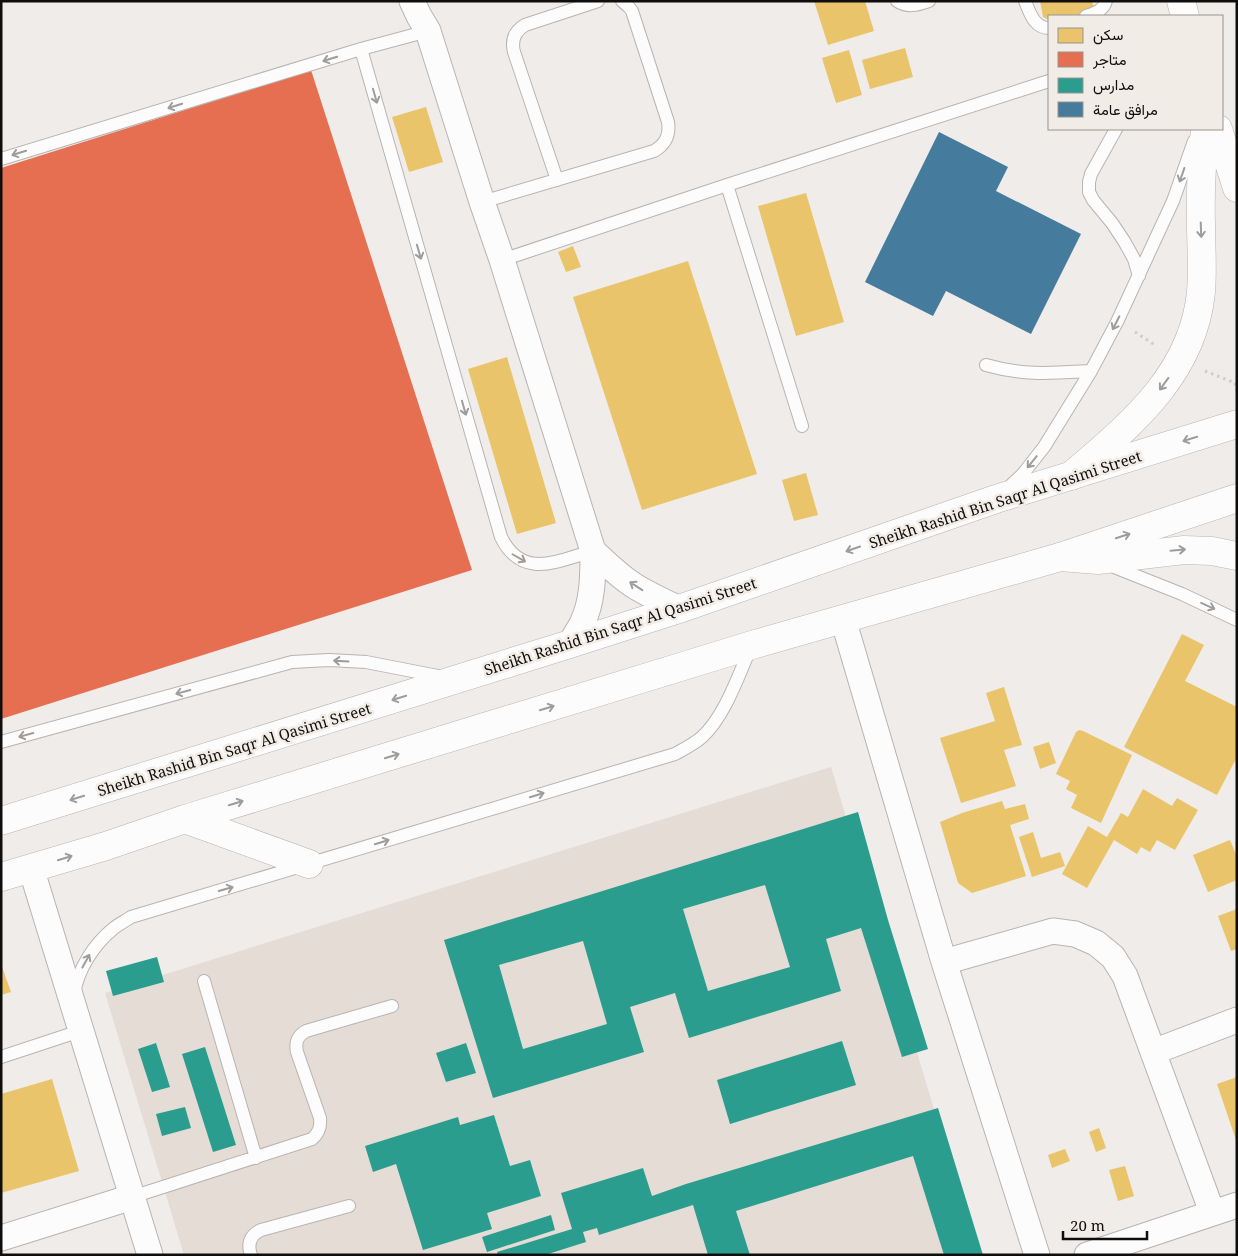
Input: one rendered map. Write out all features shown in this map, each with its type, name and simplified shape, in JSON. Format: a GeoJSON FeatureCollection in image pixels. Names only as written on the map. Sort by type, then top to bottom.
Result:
{"type":"FeatureCollection","features":[{"type":"Feature","properties":{"kind":"main road"},"geometry":{"type":"LineString","coordinates":[[1181,1],[1185,15]]}},
{"type":"Feature","properties":{"kind":"main road"},"geometry":{"type":"LineString","coordinates":[[1071,476],[1123,431],[1144,409],[1180,360],[1193,327],[1200,293],[1202,258],[1200,189],[1206,130]]}},
{"type":"Feature","properties":{"kind":"main road"},"geometry":{"type":"LineString","coordinates":[[1218,130],[1237,188]]}},
{"type":"Feature","properties":{"kind":"main road","name":"Sheikh Rashid Bin Saqr Al Qasimi Street"},"geometry":{"type":"LineString","coordinates":[[1,821],[679,609],[996,499],[1237,424]]}},
{"type":"Feature","properties":{"kind":"main road"},"geometry":{"type":"LineString","coordinates":[[1,877],[752,645],[1060,557],[1237,498]]}},
{"type":"Feature","properties":{"kind":"main road"},"geometry":{"type":"LineString","coordinates":[[1060,557],[1098,560],[1184,550],[1212,551],[1237,556]]}},
{"type":"Feature","properties":{"kind":"main road"},"geometry":{"type":"LineString","coordinates":[[185,819],[309,864]]}},
{"type":"Feature","properties":{"kind":"street"},"geometry":{"type":"LineString","coordinates":[[412,1],[418,16],[428,31]]}},
{"type":"Feature","properties":{"kind":"street"},"geometry":{"type":"LineString","coordinates":[[425,1],[428,31],[593,551],[593,580],[588,609],[570,644]]}},
{"type":"Feature","properties":{"kind":"street"},"geometry":{"type":"LineString","coordinates":[[593,551],[634,585],[679,609]]}},
{"type":"Feature","properties":{"kind":"street"},"geometry":{"type":"LineString","coordinates":[[843,619],[944,962],[1036,1255]]}},
{"type":"Feature","properties":{"kind":"street"},"geometry":{"type":"LineString","coordinates":[[30,868],[150,1255]]}},
{"type":"Feature","properties":{"kind":"street"},"geometry":{"type":"LineString","coordinates":[[944,962],[1053,931],[1075,934],[1096,943],[1113,957],[1125,976],[1212,1212]]}},
{"type":"Feature","properties":{"kind":"street"},"geometry":{"type":"LineString","coordinates":[[1153,1052],[1237,1020]]}},
{"type":"Feature","properties":{"kind":"street"},"geometry":{"type":"LineString","coordinates":[[1,1238],[132,1197]]}},
{"type":"Feature","properties":{"kind":"street"},"geometry":{"type":"LineString","coordinates":[[1087,1255],[1237,1205]]}},
{"type":"Feature","properties":{"kind":"lane"},"geometry":{"type":"LineString","coordinates":[[557,180],[512,46],[513,39],[520,28],[525,25],[598,1]]}},
{"type":"Feature","properties":{"kind":"lane"},"geometry":{"type":"LineString","coordinates":[[482,202],[654,151],[665,142],[668,136],[668,122],[632,11],[622,1]]}},
{"type":"Feature","properties":{"kind":"lane"},"geometry":{"type":"LineString","coordinates":[[897,1],[910,6],[929,1]]}},
{"type":"Feature","properties":{"kind":"lane"},"geometry":{"type":"LineString","coordinates":[[1025,1],[1034,22],[1048,28]]}},
{"type":"Feature","properties":{"kind":"lane"},"geometry":{"type":"LineString","coordinates":[[1089,15],[1101,9],[1106,1]]}},
{"type":"Feature","properties":{"kind":"lane"},"geometry":{"type":"LineString","coordinates":[[1,159],[362,49],[428,31]]}},
{"type":"Feature","properties":{"kind":"lane"},"geometry":{"type":"LineString","coordinates":[[362,49],[501,537],[506,547],[514,556],[534,565],[546,564],[593,551]]}},
{"type":"Feature","properties":{"kind":"lane"},"geometry":{"type":"LineString","coordinates":[[502,260],[1048,81]]}},
{"type":"Feature","properties":{"kind":"lane"},"geometry":{"type":"LineString","coordinates":[[1115,130],[1092,174],[1089,182],[1089,192],[1124,241],[1134,259],[1139,276]]}},
{"type":"Feature","properties":{"kind":"lane"},"geometry":{"type":"LineString","coordinates":[[996,499],[1022,475],[1044,447],[1091,371],[1118,322],[1173,201],[1198,130]]}},
{"type":"Feature","properties":{"kind":"lane"},"geometry":{"type":"LineString","coordinates":[[727,185],[802,426]]}},
{"type":"Feature","properties":{"kind":"lane"},"geometry":{"type":"LineString","coordinates":[[986,365],[1034,374],[1091,371]]}},
{"type":"Feature","properties":{"kind":"lane"},"geometry":{"type":"LineString","coordinates":[[1098,560],[1182,594],[1237,620]]}},
{"type":"Feature","properties":{"kind":"lane"},"geometry":{"type":"LineString","coordinates":[[73,1007],[75,988],[81,970],[90,954],[101,939],[114,927],[130,917],[675,754],[702,737],[712,726],[721,713],[752,645]]}},
{"type":"Feature","properties":{"kind":"lane"},"geometry":{"type":"LineString","coordinates":[[1,742],[292,662],[328,660],[366,662],[458,679]]}},
{"type":"Feature","properties":{"kind":"lane"},"geometry":{"type":"LineString","coordinates":[[204,981],[256,1158]]}},
{"type":"Feature","properties":{"kind":"lane"},"geometry":{"type":"LineString","coordinates":[[132,1197],[312,1139],[320,1130],[321,1124],[297,1052],[297,1039],[306,1031],[392,1006]]}},
{"type":"Feature","properties":{"kind":"lane"},"geometry":{"type":"LineString","coordinates":[[1,1057],[80,1031]]}},
{"type":"Feature","properties":{"kind":"lane"},"geometry":{"type":"LineString","coordinates":[[251,1255],[250,1242],[252,1237],[261,1230],[349,1206]]}},
{"type":"Feature","properties":{"kind":"path"},"geometry":{"type":"LineString","coordinates":[[1237,383],[1234,384],[1237,390]]}},
{"type":"Feature","properties":{"kind":"shaded area"},"geometry":{"type":"Polygon","coordinates":[[[831,767],[978,1255],[184,1255],[105,993],[831,767]]]}},
{"type":"Feature","properties":{"kind":"building: سكن"},"geometry":{"type":"Polygon","coordinates":[[[814,1],[865,1],[874,31],[828,45],[814,1]]]}},
{"type":"Feature","properties":{"kind":"building: سكن"},"geometry":{"type":"Polygon","coordinates":[[[1040,1],[1092,1],[1095,11],[1082,15],[1048,15],[1048,20],[1043,17],[1040,1]]]}},
{"type":"Feature","properties":{"kind":"building: سكن"},"geometry":{"type":"Polygon","coordinates":[[[905,48],[913,77],[870,89],[862,60],[905,48]]]}},
{"type":"Feature","properties":{"kind":"building: سكن"},"geometry":{"type":"Polygon","coordinates":[[[849,50],[862,95],[836,103],[822,58],[849,50]]]}},
{"type":"Feature","properties":{"kind":"building: سكن"},"geometry":{"type":"Polygon","coordinates":[[[426,107],[443,162],[409,172],[392,117],[426,107]]]}},
{"type":"Feature","properties":{"kind":"building: سكن"},"geometry":{"type":"Polygon","coordinates":[[[806,193],[844,322],[796,336],[758,206],[806,193]]]}},
{"type":"Feature","properties":{"kind":"building: سكن"},"geometry":{"type":"Polygon","coordinates":[[[573,246],[581,267],[566,272],[558,252],[573,246]]]}},
{"type":"Feature","properties":{"kind":"building: سكن"},"geometry":{"type":"Polygon","coordinates":[[[688,261],[757,474],[642,510],[573,297],[688,261]]]}},
{"type":"Feature","properties":{"kind":"building: سكن"},"geometry":{"type":"Polygon","coordinates":[[[507,357],[556,523],[517,534],[468,369],[507,357]]]}},
{"type":"Feature","properties":{"kind":"building: سكن"},"geometry":{"type":"Polygon","coordinates":[[[806,473],[818,515],[794,521],[782,480],[806,473]]]}},
{"type":"Feature","properties":{"kind":"building: سكن"},"geometry":{"type":"Polygon","coordinates":[[[1182,634],[1204,645],[1185,681],[1237,707],[1237,757],[1217,795],[1124,747],[1182,634]]]}},
{"type":"Feature","properties":{"kind":"building: سكن"},"geometry":{"type":"Polygon","coordinates":[[[1004,687],[1022,745],[1004,750],[1016,786],[961,803],[940,738],[995,721],[986,693],[1004,687]]]}},
{"type":"Feature","properties":{"kind":"building: سكن"},"geometry":{"type":"Polygon","coordinates":[[[1079,730],[1132,755],[1101,823],[1071,808],[1077,795],[1066,789],[1070,781],[1056,774],[1076,732],[1079,730]]]}},
{"type":"Feature","properties":{"kind":"building: سكن"},"geometry":{"type":"Polygon","coordinates":[[[1049,742],[1056,763],[1040,769],[1033,747],[1049,742]]]}},
{"type":"Feature","properties":{"kind":"building: سكن"},"geometry":{"type":"Polygon","coordinates":[[[1143,789],[1172,806],[1177,798],[1198,810],[1175,850],[1157,840],[1150,852],[1141,847],[1137,854],[1114,840],[1087,888],[1062,874],[1088,826],[1107,837],[1121,813],[1128,817],[1143,789]]]}},
{"type":"Feature","properties":{"kind":"building: سكن"},"geometry":{"type":"Polygon","coordinates":[[[1002,801],[1005,809],[1025,804],[1029,819],[1010,825],[1026,876],[972,893],[958,883],[940,822],[1002,801]]]}},
{"type":"Feature","properties":{"kind":"building: سكن"},"geometry":{"type":"Polygon","coordinates":[[[1033,832],[1041,858],[1060,852],[1065,866],[1032,877],[1019,837],[1033,832]]]}},
{"type":"Feature","properties":{"kind":"building: سكن"},"geometry":{"type":"Polygon","coordinates":[[[1230,840],[1237,857],[1237,880],[1208,892],[1193,855],[1230,840]]]}},
{"type":"Feature","properties":{"kind":"building: سكن"},"geometry":{"type":"Polygon","coordinates":[[[1237,909],[1237,949],[1231,951],[1218,916],[1237,909]]]}},
{"type":"Feature","properties":{"kind":"building: سكن"},"geometry":{"type":"Polygon","coordinates":[[[1,964],[11,992],[1,995],[1,964]]]}},
{"type":"Feature","properties":{"kind":"building: سكن"},"geometry":{"type":"Polygon","coordinates":[[[1237,1077],[1237,1140],[1236,1140],[1217,1084],[1237,1077]]]}},
{"type":"Feature","properties":{"kind":"building: سكن"},"geometry":{"type":"Polygon","coordinates":[[[52,1079],[79,1171],[1,1193],[1,1094],[52,1079]]]}},
{"type":"Feature","properties":{"kind":"building: سكن"},"geometry":{"type":"Polygon","coordinates":[[[1099,1128],[1106,1148],[1096,1152],[1089,1132],[1099,1128]]]}},
{"type":"Feature","properties":{"kind":"building: سكن"},"geometry":{"type":"Polygon","coordinates":[[[1065,1149],[1070,1161],[1052,1168],[1048,1155],[1065,1149]]]}},
{"type":"Feature","properties":{"kind":"building: سكن"},"geometry":{"type":"Polygon","coordinates":[[[1125,1166],[1134,1196],[1118,1201],[1109,1170],[1125,1166]]]}},
{"type":"Feature","properties":{"kind":"building: متاجر"},"geometry":{"type":"Polygon","coordinates":[[[311,70],[472,570],[1,719],[1,168],[311,70]]]}},
{"type":"Feature","properties":{"kind":"building: مدارس"},"geometry":{"type":"Polygon","coordinates":[[[858,812],[888,920],[928,1049],[902,1057],[861,928],[826,939],[841,991],[689,1038],[675,993],[630,1007],[644,1052],[493,1098],[444,940],[858,812]],[[765,885],[683,909],[708,991],[790,967],[765,885]],[[583,941],[499,965],[523,1049],[607,1024],[583,941]]]}},
{"type":"Feature","properties":{"kind":"building: مدارس"},"geometry":{"type":"Polygon","coordinates":[[[157,957],[164,982],[113,996],[106,971],[157,957]]]}},
{"type":"Feature","properties":{"kind":"building: مدارس"},"geometry":{"type":"Polygon","coordinates":[[[842,1041],[856,1085],[730,1124],[717,1080],[842,1041]]]}},
{"type":"Feature","properties":{"kind":"building: مدارس"},"geometry":{"type":"Polygon","coordinates":[[[156,1043],[170,1087],[152,1092],[138,1049],[156,1043]]]}},
{"type":"Feature","properties":{"kind":"building: مدارس"},"geometry":{"type":"Polygon","coordinates":[[[466,1043],[476,1073],[446,1082],[436,1053],[466,1043]]]}},
{"type":"Feature","properties":{"kind":"building: مدارس"},"geometry":{"type":"Polygon","coordinates":[[[205,1047],[236,1145],[213,1152],[182,1054],[205,1047]]]}},
{"type":"Feature","properties":{"kind":"building: مدارس"},"geometry":{"type":"Polygon","coordinates":[[[185,1107],[191,1128],[162,1136],[156,1114],[185,1107]]]}},
{"type":"Feature","properties":{"kind":"building: مدارس"},"geometry":{"type":"Polygon","coordinates":[[[938,1108],[983,1255],[944,1255],[913,1156],[736,1211],[750,1255],[708,1255],[693,1205],[599,1235],[597,1228],[583,1232],[586,1242],[545,1255],[498,1255],[497,1252],[572,1229],[561,1193],[643,1168],[652,1196],[938,1108]]]}},
{"type":"Feature","properties":{"kind":"building: مدارس"},"geometry":{"type":"Polygon","coordinates":[[[494,1115],[510,1166],[530,1160],[541,1196],[487,1213],[492,1229],[423,1250],[396,1164],[373,1172],[365,1146],[458,1117],[460,1125],[494,1115]]]}},
{"type":"Feature","properties":{"kind":"building: مدارس"},"geometry":{"type":"Polygon","coordinates":[[[551,1215],[555,1230],[487,1252],[482,1237],[551,1215]]]}},
{"type":"Feature","properties":{"kind":"building: مرافق عامة"},"geometry":{"type":"Polygon","coordinates":[[[939,132],[1008,167],[996,191],[1081,234],[1031,334],[946,291],[933,316],[865,282],[939,132]]]}}]}
